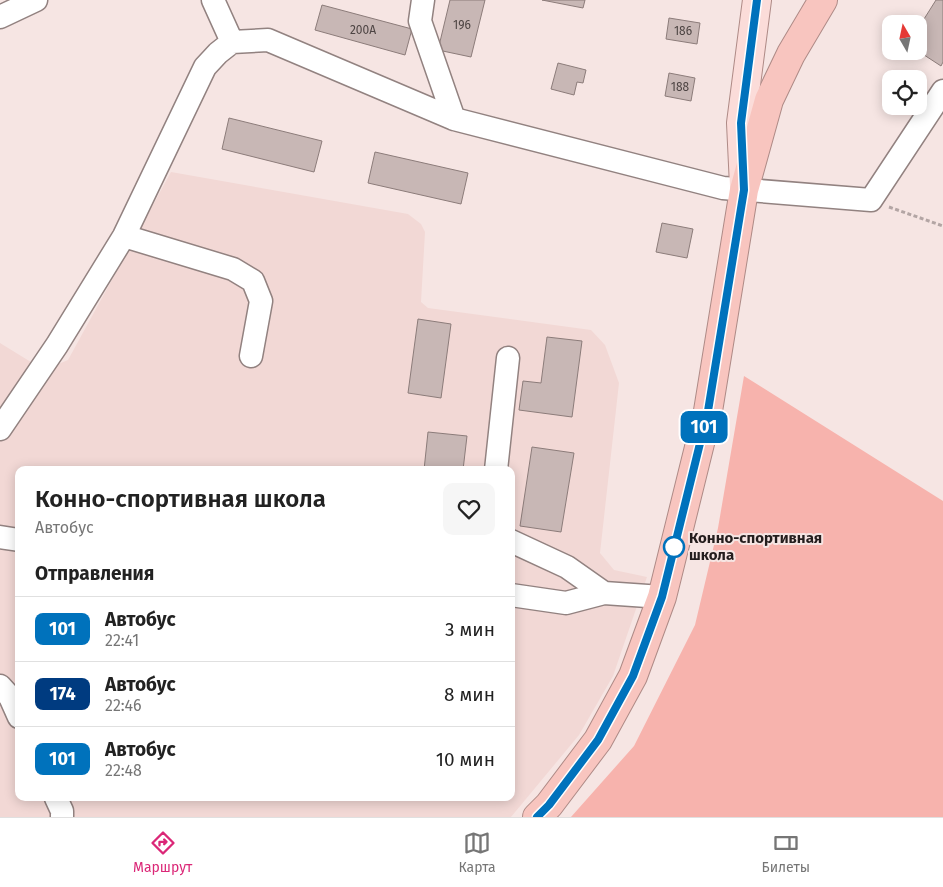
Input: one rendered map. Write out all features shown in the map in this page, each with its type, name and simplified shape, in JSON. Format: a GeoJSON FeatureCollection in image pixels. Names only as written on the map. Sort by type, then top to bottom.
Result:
{"type":"FeatureCollection","features":[{"type":"Feature","properties":{"kind":"highway"},"geometry":{"type":"LineString","coordinates":[[536,817],[549,805],[598,740],[633,676],[662,597],[708,411],[744,190],[769,100],[791,54],[823,0]]}},
{"type":"Feature","properties":{"kind":"main road"},"geometry":{"type":"LineString","coordinates":[[744,190],[741,123],[757,0]]}},
{"type":"Feature","properties":{"kind":"street"},"geometry":{"type":"LineString","coordinates":[[0,17],[36,0]]}},
{"type":"Feature","properties":{"kind":"street"},"geometry":{"type":"LineString","coordinates":[[213,0],[232,42]]}},
{"type":"Feature","properties":{"kind":"street"},"geometry":{"type":"LineString","coordinates":[[423,0],[420,21],[454,119]]}},
{"type":"Feature","properties":{"kind":"street"},"geometry":{"type":"LineString","coordinates":[[0,429],[57,345],[124,236],[205,67],[232,42],[268,40],[454,119],[723,188],[871,200],[943,91]]}},
{"type":"Feature","properties":{"kind":"street"},"geometry":{"type":"LineString","coordinates":[[124,236],[233,269],[253,281],[261,301],[252,356]]}},
{"type":"Feature","properties":{"kind":"street"},"geometry":{"type":"LineString","coordinates":[[496,466],[508,358]]}},
{"type":"Feature","properties":{"kind":"street"},"geometry":{"type":"LineString","coordinates":[[0,537],[15,539]]}},
{"type":"Feature","properties":{"kind":"street"},"geometry":{"type":"LineString","coordinates":[[515,544],[567,567],[604,593]]}},
{"type":"Feature","properties":{"kind":"street"},"geometry":{"type":"LineString","coordinates":[[515,596],[566,603],[604,593],[662,597]]}},
{"type":"Feature","properties":{"kind":"street"},"geometry":{"type":"LineString","coordinates":[[0,686],[10,697],[15,708]]}},
{"type":"Feature","properties":{"kind":"street"},"geometry":{"type":"LineString","coordinates":[[57,801],[62,811],[62,817]]}},
{"type":"Feature","properties":{"kind":"path"},"geometry":{"type":"LineString","coordinates":[[871,200],[943,226]]}},
{"type":"Feature","properties":{"kind":"shaded area"},"geometry":{"type":"Polygon","coordinates":[[[171,172],[408,214],[421,224],[425,232],[421,302],[428,308],[591,330],[605,345],[619,383],[600,553],[614,570],[647,577],[613,676],[579,735],[511,817],[0,817],[0,343],[39,367],[51,367],[68,360],[171,172]]]}},
{"type":"Feature","properties":{"kind":"shaded area"},"geometry":{"type":"Polygon","coordinates":[[[744,376],[943,501],[943,817],[571,817],[634,746],[695,625],[718,528],[744,376]]]}},
{"type":"Feature","properties":{"kind":"building"},"geometry":{"type":"Polygon","coordinates":[[[450,0],[485,0],[471,57],[438,50],[450,0]]]}},
{"type":"Feature","properties":{"kind":"building"},"geometry":{"type":"Polygon","coordinates":[[[542,0],[585,0],[583,8],[542,0]]]}},
{"type":"Feature","properties":{"kind":"building"},"geometry":{"type":"Polygon","coordinates":[[[936,0],[943,0],[943,62],[941,66],[928,58],[927,15],[936,0]]]}},
{"type":"Feature","properties":{"kind":"building"},"geometry":{"type":"Polygon","coordinates":[[[322,5],[412,29],[405,55],[315,30],[322,5]]]}},
{"type":"Feature","properties":{"kind":"building"},"geometry":{"type":"Polygon","coordinates":[[[669,18],[700,23],[697,44],[666,39],[669,18]]]}},
{"type":"Feature","properties":{"kind":"building"},"geometry":{"type":"Polygon","coordinates":[[[558,63],[586,70],[583,83],[577,82],[574,95],[551,89],[558,63]]]}},
{"type":"Feature","properties":{"kind":"building"},"geometry":{"type":"Polygon","coordinates":[[[669,73],[695,78],[691,101],[665,96],[669,73]]]}},
{"type":"Feature","properties":{"kind":"building"},"geometry":{"type":"Polygon","coordinates":[[[229,118],[322,141],[314,172],[222,149],[229,118]]]}},
{"type":"Feature","properties":{"kind":"building"},"geometry":{"type":"Polygon","coordinates":[[[375,152],[468,173],[461,204],[368,183],[375,152]]]}},
{"type":"Feature","properties":{"kind":"building"},"geometry":{"type":"Polygon","coordinates":[[[662,223],[693,229],[687,258],[656,252],[662,223]]]}},
{"type":"Feature","properties":{"kind":"building"},"geometry":{"type":"Polygon","coordinates":[[[418,319],[451,324],[441,398],[408,393],[418,319]]]}},
{"type":"Feature","properties":{"kind":"building"},"geometry":{"type":"Polygon","coordinates":[[[547,337],[582,341],[572,417],[519,410],[523,381],[541,383],[547,337]]]}},
{"type":"Feature","properties":{"kind":"building"},"geometry":{"type":"Polygon","coordinates":[[[428,432],[467,436],[463,466],[424,466],[428,432]]]}},
{"type":"Feature","properties":{"kind":"building"},"geometry":{"type":"Polygon","coordinates":[[[532,447],[574,453],[561,532],[520,526],[532,447]]]}},
{"type":"Feature","properties":{"kind":"bus line","name":"101"},"geometry":{"type":"LineString","coordinates":[[537,817],[549,805],[598,740],[633,676],[662,597],[708,411],[744,190],[741,123],[757,0]]}},
{"type":"Feature","properties":{"kind":"place","name":"Конно-спортивная школа"},"geometry":{"type":"Point","coordinates":[674,547]}}]}
